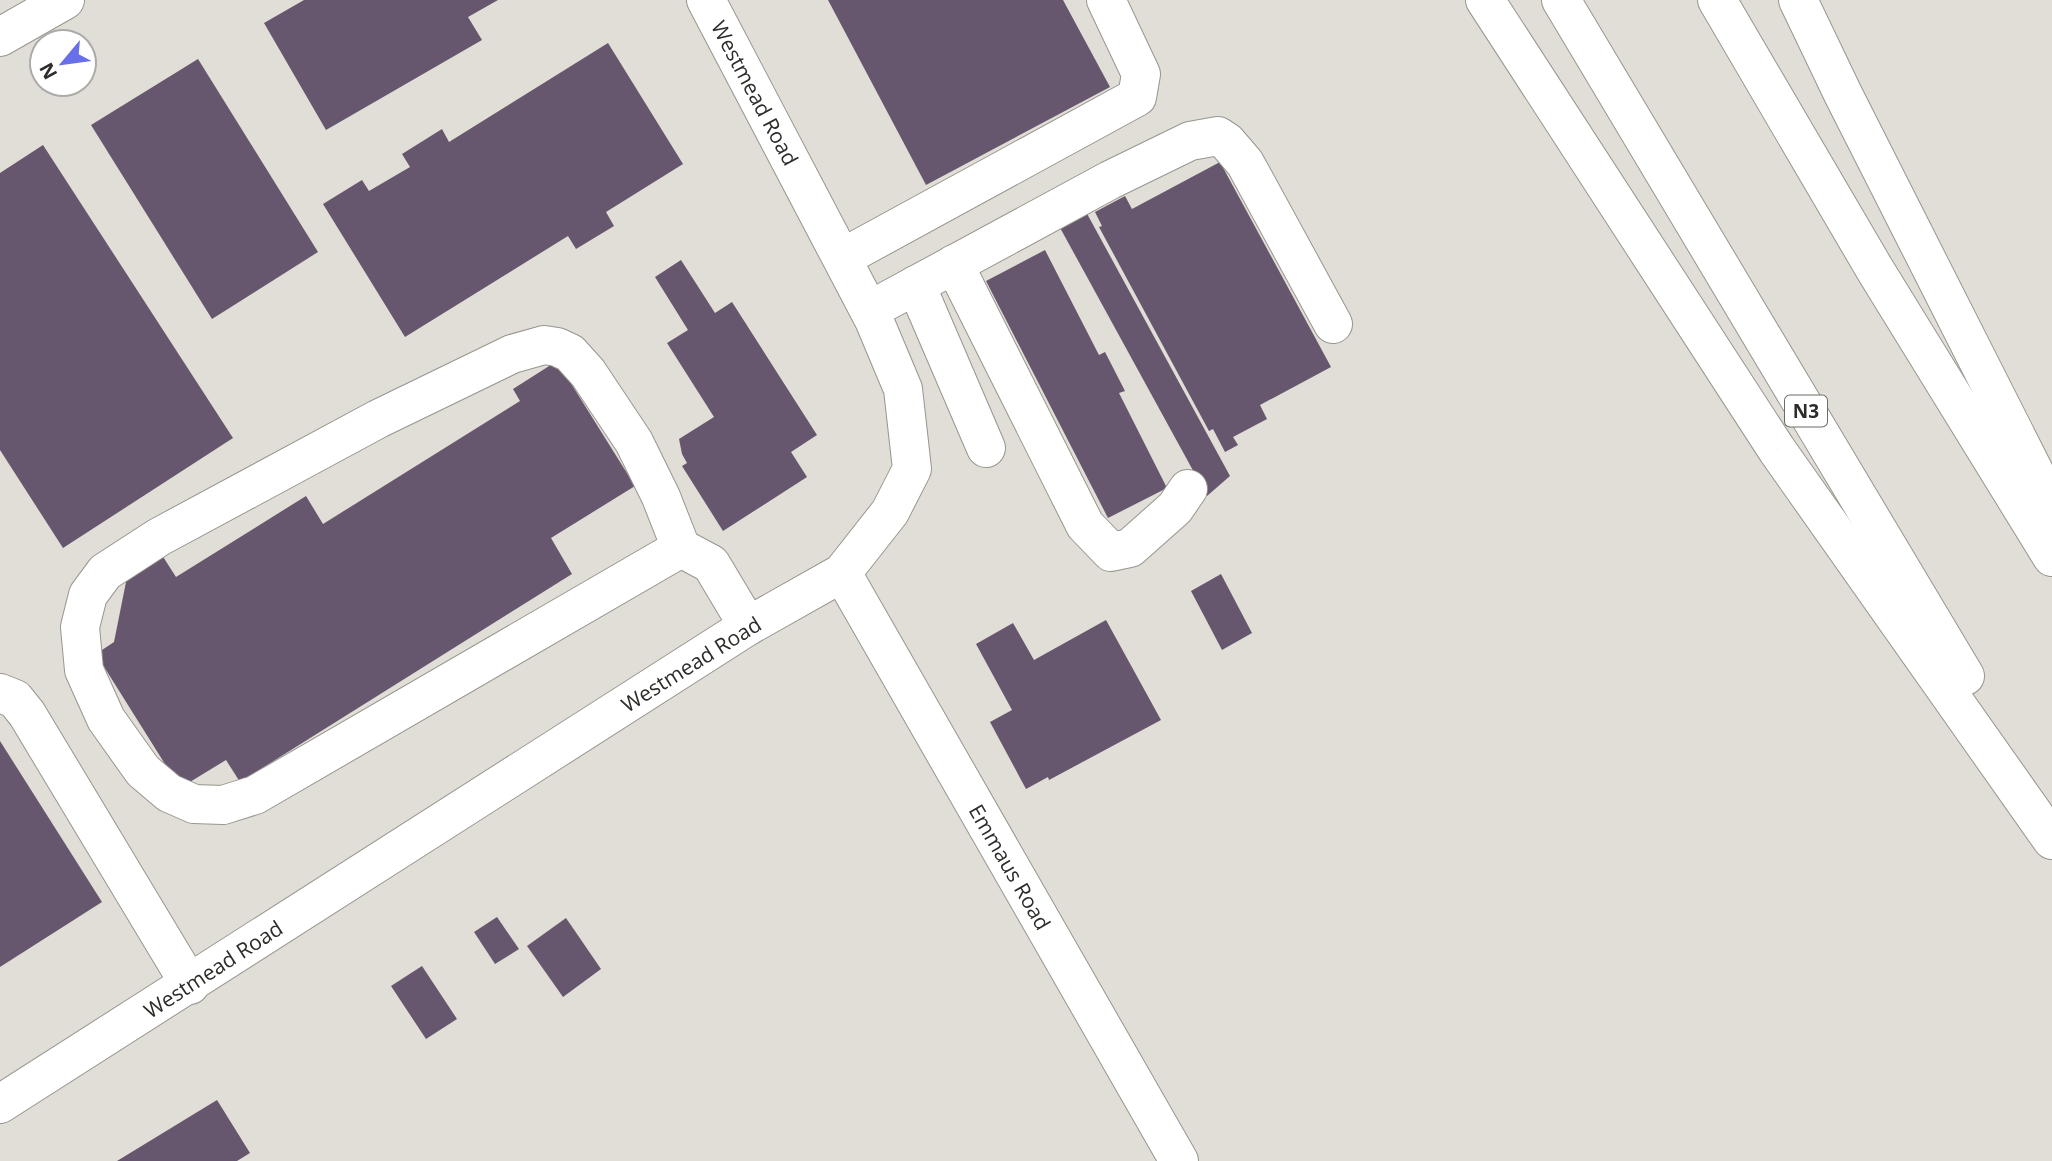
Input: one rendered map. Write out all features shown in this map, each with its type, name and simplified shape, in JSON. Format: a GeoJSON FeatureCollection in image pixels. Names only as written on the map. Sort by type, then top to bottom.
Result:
{"type":"FeatureCollection","features":[{"type":"Feature","properties":{"kind":"main road"},"geometry":{"type":"LineString","coordinates":[[0,37],[65,0]]}},
{"type":"Feature","properties":{"kind":"main road","name":"Westmead Road"},"geometry":{"type":"LineString","coordinates":[[0,1104],[748,626],[842,573],[890,512],[912,469],[903,389],[870,310],[706,0]]}},
{"type":"Feature","properties":{"kind":"main road"},"geometry":{"type":"LineString","coordinates":[[842,258],[1137,97],[1141,74],[1106,0]]}},
{"type":"Feature","properties":{"kind":"main road"},"geometry":{"type":"LineString","coordinates":[[1485,0],[1777,450],[2052,840]]}},
{"type":"Feature","properties":{"kind":"main road","name":"N3"},"geometry":{"type":"LineString","coordinates":[[1561,0],[2052,822]]}},
{"type":"Feature","properties":{"kind":"main road"},"geometry":{"type":"LineString","coordinates":[[1717,0],[1874,268],[2052,557]]}},
{"type":"Feature","properties":{"kind":"main road"},"geometry":{"type":"LineString","coordinates":[[1798,0],[2052,507]]}},
{"type":"Feature","properties":{"kind":"main road"},"geometry":{"type":"LineString","coordinates":[[870,310],[1110,180],[1191,141],[1218,136],[1227,142],[1245,163],[1333,324]]}},
{"type":"Feature","properties":{"kind":"main road"},"geometry":{"type":"LineString","coordinates":[[954,264],[1085,525],[1111,552],[1130,548],[1175,508],[1188,489]]}},
{"type":"Feature","properties":{"kind":"main road"},"geometry":{"type":"LineString","coordinates":[[916,285],[986,448]]}},
{"type":"Feature","properties":{"kind":"main road"},"geometry":{"type":"LineString","coordinates":[[681,548],[255,795],[223,805],[194,804],[169,793],[142,771],[106,719],[84,670],[80,627],[88,595],[105,572],[159,537],[378,419],[486,364],[544,345],[570,352],[606,396],[634,442],[661,497],[681,548],[711,564],[748,626]]}},
{"type":"Feature","properties":{"kind":"main road","name":"Emmaus Road"},"geometry":{"type":"LineString","coordinates":[[842,573],[1179,1161]]}},
{"type":"Feature","properties":{"kind":"main road"},"geometry":{"type":"LineString","coordinates":[[0,692],[15,699],[27,714],[190,985]]}},
{"type":"Feature","properties":{"kind":"building"},"geometry":{"type":"Polygon","coordinates":[[[304,0],[498,0],[468,17],[482,40],[326,130],[264,23],[304,0]]]}},
{"type":"Feature","properties":{"kind":"building"},"geometry":{"type":"Polygon","coordinates":[[[828,0],[1063,0],[1110,87],[926,185],[828,0]]]}},
{"type":"Feature","properties":{"kind":"building"},"geometry":{"type":"Polygon","coordinates":[[[608,43],[683,164],[606,212],[614,226],[576,249],[568,236],[405,337],[323,204],[362,180],[369,191],[410,167],[402,154],[442,129],[449,142],[608,43]]]}},
{"type":"Feature","properties":{"kind":"building"},"geometry":{"type":"Polygon","coordinates":[[[198,59],[318,252],[212,319],[91,125],[198,59]]]}},
{"type":"Feature","properties":{"kind":"building"},"geometry":{"type":"Polygon","coordinates":[[[43,145],[233,438],[63,548],[0,450],[0,173],[43,145]]]}},
{"type":"Feature","properties":{"kind":"building"},"geometry":{"type":"Polygon","coordinates":[[[1220,162],[1331,367],[1260,405],[1267,419],[1233,437],[1238,445],[1225,452],[1213,429],[1209,431],[1099,227],[1102,226],[1095,212],[1125,196],[1132,209],[1220,162]]]}},
{"type":"Feature","properties":{"kind":"building"},"geometry":{"type":"Polygon","coordinates":[[[1085,210],[1230,476],[1207,496],[1058,224],[1085,210]]]}},
{"type":"Feature","properties":{"kind":"building"},"geometry":{"type":"Polygon","coordinates":[[[1045,250],[1099,355],[1105,352],[1125,391],[1119,393],[1167,488],[1108,518],[986,281],[1045,250]]]}},
{"type":"Feature","properties":{"kind":"building"},"geometry":{"type":"Polygon","coordinates":[[[681,260],[715,313],[732,302],[817,435],[791,452],[807,477],[723,531],[682,466],[687,463],[679,439],[714,417],[667,343],[688,330],[655,277],[681,260]]]}},
{"type":"Feature","properties":{"kind":"building"},"geometry":{"type":"Polygon","coordinates":[[[557,361],[635,486],[551,538],[572,574],[240,782],[226,760],[180,788],[96,654],[114,642],[128,572],[160,552],[176,577],[306,496],[323,524],[520,401],[513,389],[557,361]]]}},
{"type":"Feature","properties":{"kind":"building"},"geometry":{"type":"Polygon","coordinates":[[[1221,574],[1252,633],[1222,650],[1191,591],[1221,574]]]}},
{"type":"Feature","properties":{"kind":"building"},"geometry":{"type":"Polygon","coordinates":[[[1106,620],[1161,720],[1049,780],[1048,777],[1026,789],[990,722],[1012,710],[976,644],[1013,623],[1034,660],[1106,620]]]}},
{"type":"Feature","properties":{"kind":"building"},"geometry":{"type":"Polygon","coordinates":[[[0,741],[102,902],[0,967],[0,741]]]}},
{"type":"Feature","properties":{"kind":"building"},"geometry":{"type":"Polygon","coordinates":[[[497,917],[519,949],[495,964],[474,932],[497,917]]]}},
{"type":"Feature","properties":{"kind":"building"},"geometry":{"type":"Polygon","coordinates":[[[566,918],[601,969],[563,997],[527,946],[566,918]]]}},
{"type":"Feature","properties":{"kind":"building"},"geometry":{"type":"Polygon","coordinates":[[[422,966],[457,1019],[426,1039],[391,986],[422,966]]]}},
{"type":"Feature","properties":{"kind":"building"},"geometry":{"type":"Polygon","coordinates":[[[217,1100],[250,1153],[237,1161],[117,1161],[217,1100]]]}}]}
